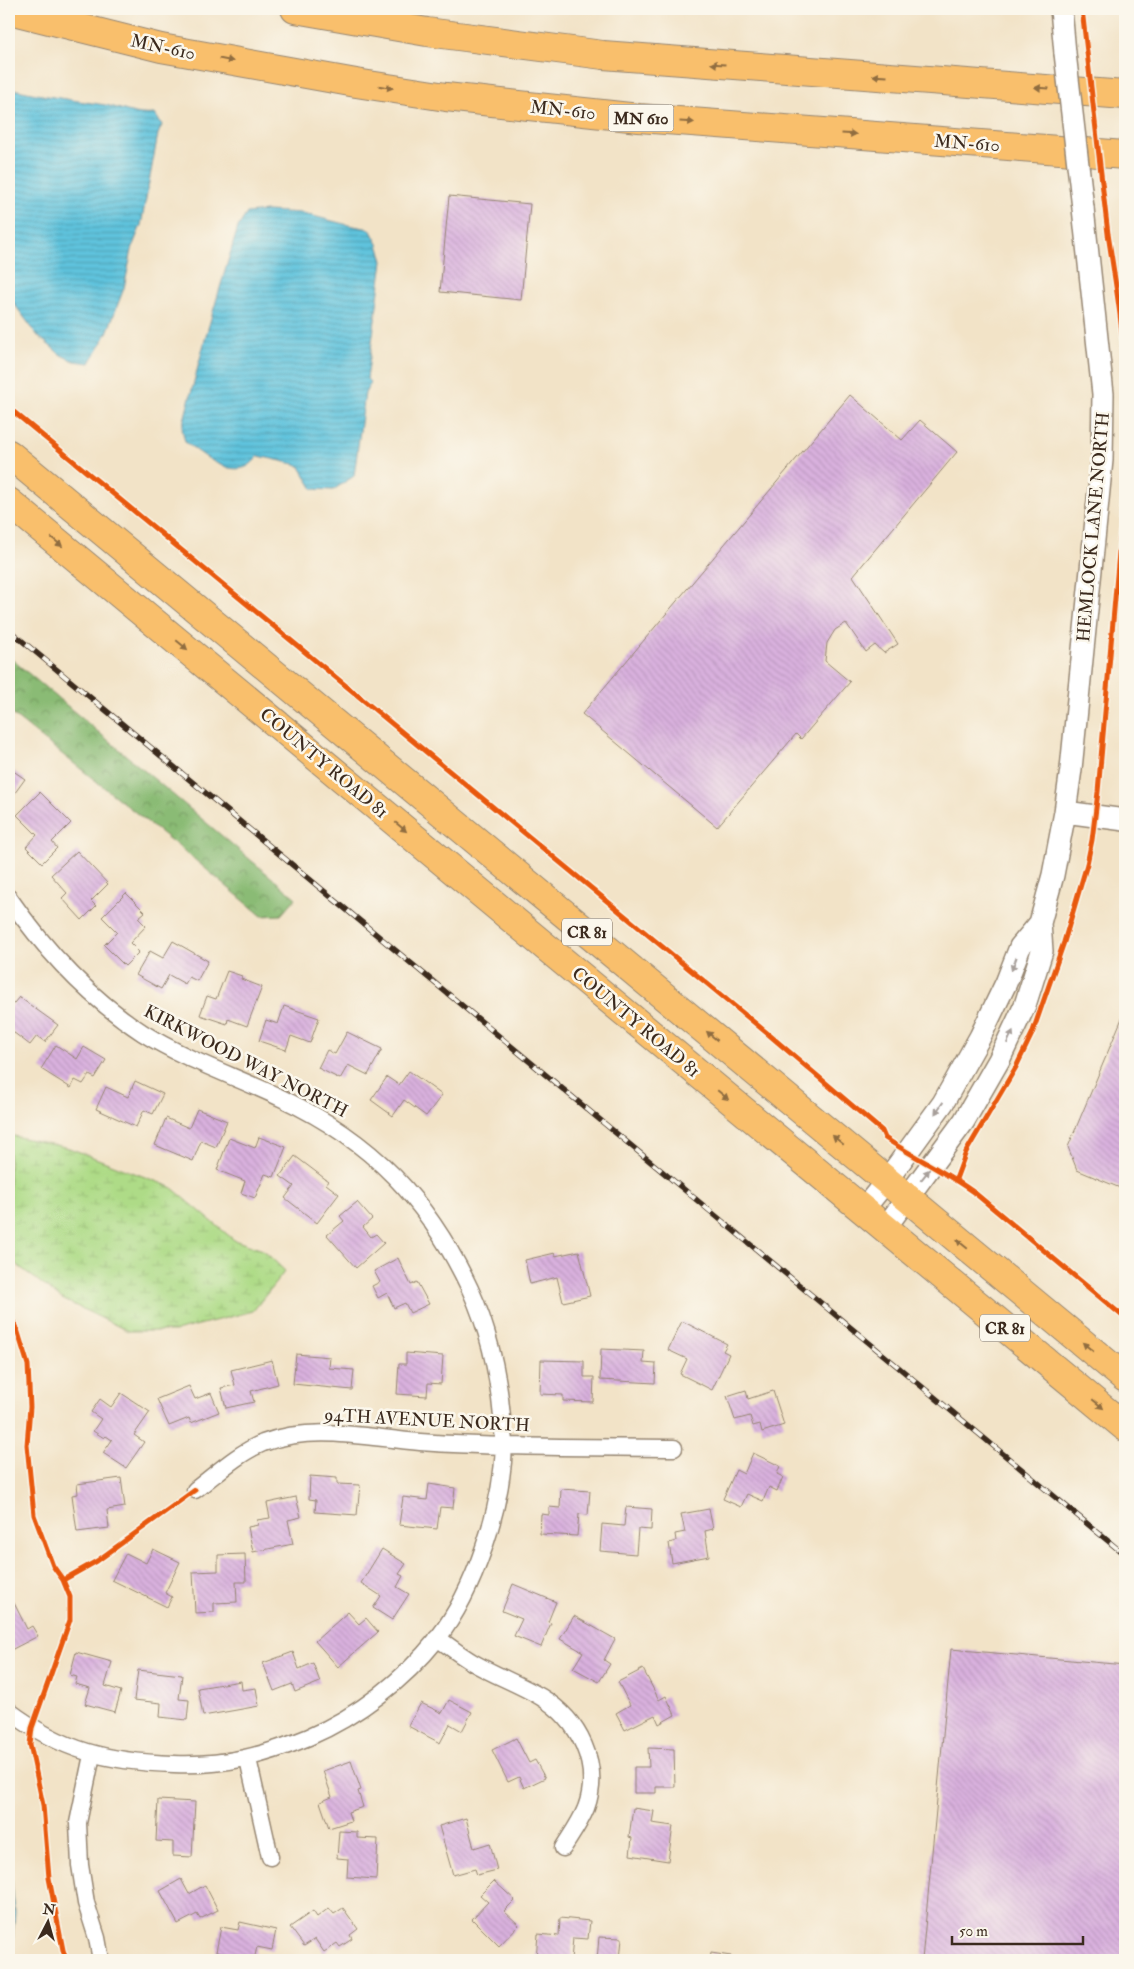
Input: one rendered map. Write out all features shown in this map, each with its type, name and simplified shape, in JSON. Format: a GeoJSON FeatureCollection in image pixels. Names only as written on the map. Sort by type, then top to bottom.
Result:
{"type":"FeatureCollection","features":[{"type":"Feature","properties":{"kind":"highway"},"geometry":{"type":"LineString","coordinates":[[295,9],[427,32],[603,54],[1125,95]]}},
{"type":"Feature","properties":{"kind":"highway"},"geometry":{"type":"LineString","coordinates":[[373,9],[543,47]]}},
{"type":"Feature","properties":{"kind":"highway","name":"MN-610"},"geometry":{"type":"LineString","coordinates":[[9,10],[161,48],[446,97],[639,118],[1125,155]]}},
{"type":"Feature","properties":{"kind":"highway"},"geometry":{"type":"LineString","coordinates":[[9,27],[79,41],[161,48]]}},
{"type":"Feature","properties":{"kind":"highway","name":"COUNTY ROAD 81"},"geometry":{"type":"LineString","coordinates":[[9,454],[1125,1378]]}},
{"type":"Feature","properties":{"kind":"highway","name":"COUNTY ROAD 81"},"geometry":{"type":"LineString","coordinates":[[9,502],[1125,1427]]}},
{"type":"Feature","properties":{"kind":"street","name":"HEMLOCK LANE NORTH"},"geometry":{"type":"LineString","coordinates":[[885,1228],[964,1121],[999,1060],[1025,1005],[1042,951],[1040,923],[1053,875],[1065,812],[1102,460],[1103,394],[1061,9]]}},
{"type":"Feature","properties":{"kind":"street"},"geometry":{"type":"LineString","coordinates":[[1065,812],[1125,820]]}},
{"type":"Feature","properties":{"kind":"street","name":"KIRKWOOD WAY NORTH"},"geometry":{"type":"LineString","coordinates":[[9,898],[26,922],[62,965],[100,1002],[145,1034],[193,1059],[286,1100],[334,1126],[378,1159],[415,1198],[446,1242],[471,1292],[490,1342],[498,1381],[504,1445],[495,1507],[484,1549],[465,1592],[437,1638],[408,1670],[371,1701],[331,1728],[288,1746],[248,1759],[195,1765],[146,1763],[92,1755],[47,1736],[26,1724],[9,1711]]}},
{"type":"Feature","properties":{"kind":"street","name":"HEMLOCK LANE NORTH"},"geometry":{"type":"LineString","coordinates":[[863,1210],[943,1102],[980,1037],[1006,983],[1020,947],[1040,923]]}},
{"type":"Feature","properties":{"kind":"street","name":"94TH AVENUE NORTH"},"geometry":{"type":"LineString","coordinates":[[195,1490],[235,1460],[262,1444],[293,1435],[324,1432],[420,1442],[674,1448]]}},
{"type":"Feature","properties":{"kind":"street"},"geometry":{"type":"LineString","coordinates":[[437,1638],[472,1662],[541,1697],[562,1712],[578,1733],[589,1756],[591,1782],[587,1806],[581,1820],[563,1848]]}},
{"type":"Feature","properties":{"kind":"street"},"geometry":{"type":"LineString","coordinates":[[92,1755],[78,1823],[79,1848],[86,1903],[97,1938],[101,1960]]}},
{"type":"Feature","properties":{"kind":"street"},"geometry":{"type":"LineString","coordinates":[[248,1759],[270,1857]]}},
{"type":"Feature","properties":{"kind":"green space"},"geometry":{"type":"Polygon","coordinates":[[[9,657],[296,898],[281,915],[262,916],[188,854],[9,712],[9,657]]]}},
{"type":"Feature","properties":{"kind":"green space"},"geometry":{"type":"Polygon","coordinates":[[[9,1135],[69,1148],[171,1187],[234,1240],[263,1250],[285,1271],[253,1311],[175,1331],[128,1331],[62,1299],[12,1261],[9,1254],[9,1135]]]}},
{"type":"Feature","properties":{"kind":"water"},"geometry":{"type":"Polygon","coordinates":[[[9,88],[45,96],[105,105],[135,113],[155,114],[162,125],[158,134],[141,225],[133,245],[124,288],[107,333],[90,363],[74,361],[61,355],[38,336],[9,297],[9,88]]]}},
{"type":"Feature","properties":{"kind":"water"},"geometry":{"type":"Polygon","coordinates":[[[267,211],[301,213],[370,229],[378,244],[383,261],[367,379],[371,383],[365,393],[354,476],[333,490],[313,489],[299,465],[259,456],[245,467],[228,468],[212,461],[185,442],[182,428],[207,332],[238,227],[247,213],[267,211]]]}},
{"type":"Feature","properties":{"kind":"water"},"geometry":{"type":"Polygon","coordinates":[[[9,1855],[15,1912],[11,1960],[9,1960],[9,1855]]]}},
{"type":"Feature","properties":{"kind":"building"},"geometry":{"type":"Polygon","coordinates":[[[449,196],[530,204],[521,300],[440,292],[449,196]]]}},
{"type":"Feature","properties":{"kind":"building"},"geometry":{"type":"Polygon","coordinates":[[[850,395],[902,440],[920,420],[957,452],[853,576],[898,644],[884,653],[875,645],[866,652],[846,623],[835,630],[827,643],[825,661],[850,682],[801,739],[796,734],[717,827],[582,714],[850,395]]]}},
{"type":"Feature","properties":{"kind":"building"},"geometry":{"type":"Polygon","coordinates":[[[9,768],[25,779],[9,801],[9,768]]]}},
{"type":"Feature","properties":{"kind":"building"},"geometry":{"type":"Polygon","coordinates":[[[40,792],[71,823],[52,842],[57,848],[42,863],[26,847],[37,835],[17,815],[40,792]]]}},
{"type":"Feature","properties":{"kind":"building"},"geometry":{"type":"Polygon","coordinates":[[[77,851],[108,884],[91,901],[96,906],[82,920],[62,898],[67,893],[51,875],[77,851]]]}},
{"type":"Feature","properties":{"kind":"building"},"geometry":{"type":"Polygon","coordinates":[[[126,893],[145,912],[138,918],[146,926],[130,943],[139,952],[125,966],[104,945],[117,932],[102,917],[126,893]]]}},
{"type":"Feature","properties":{"kind":"building"},"geometry":{"type":"Polygon","coordinates":[[[173,941],[208,961],[197,981],[189,977],[185,984],[169,975],[161,989],[136,975],[150,951],[163,958],[173,941]]]}},
{"type":"Feature","properties":{"kind":"building"},"geometry":{"type":"Polygon","coordinates":[[[227,971],[242,976],[241,979],[262,987],[247,1026],[228,1019],[227,1024],[200,1015],[207,996],[216,999],[227,971]]]}},
{"type":"Feature","properties":{"kind":"building"},"geometry":{"type":"Polygon","coordinates":[[[19,997],[58,1025],[45,1042],[37,1036],[30,1045],[9,1029],[9,1009],[19,997]]]}},
{"type":"Feature","properties":{"kind":"building"},"geometry":{"type":"Polygon","coordinates":[[[284,1006],[319,1018],[310,1043],[291,1036],[286,1050],[259,1041],[266,1020],[278,1024],[284,1006]]]}},
{"type":"Feature","properties":{"kind":"building"},"geometry":{"type":"Polygon","coordinates":[[[1125,1011],[1125,1190],[1077,1170],[1068,1147],[1125,1011]]]}},
{"type":"Feature","properties":{"kind":"building"},"geometry":{"type":"Polygon","coordinates":[[[347,1032],[382,1049],[368,1075],[348,1065],[340,1079],[318,1068],[327,1050],[335,1054],[347,1032]]]}},
{"type":"Feature","properties":{"kind":"building"},"geometry":{"type":"Polygon","coordinates":[[[56,1045],[77,1059],[84,1047],[106,1060],[95,1078],[89,1075],[83,1084],[75,1080],[71,1088],[41,1069],[56,1045]]]}},
{"type":"Feature","properties":{"kind":"building"},"geometry":{"type":"Polygon","coordinates":[[[409,1071],[442,1095],[426,1116],[404,1100],[393,1116],[371,1100],[387,1077],[399,1085],[409,1071]]]}},
{"type":"Feature","properties":{"kind":"building"},"geometry":{"type":"Polygon","coordinates":[[[135,1081],[163,1094],[153,1114],[144,1110],[136,1127],[96,1109],[106,1087],[128,1097],[135,1081]]]}},
{"type":"Feature","properties":{"kind":"building"},"geometry":{"type":"Polygon","coordinates":[[[197,1109],[227,1121],[216,1147],[201,1141],[193,1161],[155,1145],[166,1118],[189,1128],[197,1109]]]}},
{"type":"Feature","properties":{"kind":"building"},"geometry":{"type":"Polygon","coordinates":[[[259,1137],[286,1147],[274,1177],[265,1174],[255,1198],[241,1193],[245,1181],[217,1170],[229,1138],[255,1148],[259,1137]]]}},
{"type":"Feature","properties":{"kind":"building"},"geometry":{"type":"Polygon","coordinates":[[[295,1156],[328,1181],[326,1184],[339,1194],[317,1223],[285,1198],[294,1186],[280,1176],[295,1156]]]}},
{"type":"Feature","properties":{"kind":"building"},"geometry":{"type":"Polygon","coordinates":[[[357,1202],[372,1219],[363,1227],[371,1237],[376,1234],[384,1243],[356,1268],[327,1235],[344,1221],[340,1216],[357,1202]]]}},
{"type":"Feature","properties":{"kind":"building"},"geometry":{"type":"Polygon","coordinates":[[[579,1251],[590,1296],[563,1302],[557,1277],[530,1284],[525,1260],[555,1253],[555,1256],[579,1251]]]}},
{"type":"Feature","properties":{"kind":"building"},"geometry":{"type":"Polygon","coordinates":[[[398,1258],[411,1285],[417,1282],[429,1304],[410,1313],[405,1303],[394,1308],[387,1293],[378,1298],[372,1286],[380,1282],[374,1271],[398,1258]]]}},
{"type":"Feature","properties":{"kind":"building"},"geometry":{"type":"Polygon","coordinates":[[[682,1321],[727,1344],[723,1351],[729,1354],[712,1390],[680,1374],[687,1359],[668,1350],[682,1321]]]}},
{"type":"Feature","properties":{"kind":"building"},"geometry":{"type":"Polygon","coordinates":[[[601,1349],[644,1351],[643,1363],[656,1364],[655,1383],[600,1380],[601,1349]]]}},
{"type":"Feature","properties":{"kind":"building"},"geometry":{"type":"Polygon","coordinates":[[[406,1353],[443,1356],[441,1384],[428,1383],[427,1396],[397,1394],[399,1364],[406,1364],[406,1353]]]}},
{"type":"Feature","properties":{"kind":"building"},"geometry":{"type":"Polygon","coordinates":[[[296,1354],[330,1357],[329,1368],[354,1370],[352,1390],[293,1384],[296,1354]]]}},
{"type":"Feature","properties":{"kind":"building"},"geometry":{"type":"Polygon","coordinates":[[[272,1360],[278,1384],[251,1391],[254,1402],[226,1408],[221,1388],[235,1385],[231,1370],[272,1360]]]}},
{"type":"Feature","properties":{"kind":"building"},"geometry":{"type":"Polygon","coordinates":[[[541,1360],[584,1361],[584,1377],[594,1377],[593,1402],[563,1401],[563,1395],[540,1394],[541,1360]]]}},
{"type":"Feature","properties":{"kind":"building"},"geometry":{"type":"Polygon","coordinates":[[[189,1386],[195,1399],[211,1393],[219,1412],[191,1423],[189,1418],[169,1426],[157,1399],[189,1386]]]}},
{"type":"Feature","properties":{"kind":"building"},"geometry":{"type":"Polygon","coordinates":[[[746,1390],[748,1399],[773,1391],[784,1425],[762,1432],[760,1424],[753,1426],[750,1416],[735,1420],[727,1396],[746,1390]]]}},
{"type":"Feature","properties":{"kind":"building"},"geometry":{"type":"Polygon","coordinates":[[[121,1393],[150,1412],[134,1435],[144,1442],[126,1468],[103,1453],[112,1440],[106,1436],[104,1438],[93,1431],[101,1419],[91,1412],[100,1399],[111,1407],[121,1393]]]}},
{"type":"Feature","properties":{"kind":"building"},"geometry":{"type":"Polygon","coordinates":[[[753,1453],[780,1466],[777,1474],[783,1477],[777,1491],[769,1487],[763,1501],[747,1494],[741,1507],[723,1499],[736,1470],[744,1474],[753,1453]]]}},
{"type":"Feature","properties":{"kind":"building"},"geometry":{"type":"Polygon","coordinates":[[[310,1476],[337,1478],[337,1484],[360,1485],[357,1515],[315,1512],[316,1500],[309,1499],[310,1476]]]}},
{"type":"Feature","properties":{"kind":"building"},"geometry":{"type":"Polygon","coordinates":[[[121,1478],[125,1507],[107,1510],[109,1528],[77,1532],[72,1495],[78,1494],[77,1484],[121,1478]]]}},
{"type":"Feature","properties":{"kind":"building"},"geometry":{"type":"Polygon","coordinates":[[[429,1484],[455,1488],[453,1508],[440,1507],[437,1529],[399,1525],[403,1497],[427,1500],[429,1484]]]}},
{"type":"Feature","properties":{"kind":"building"},"geometry":{"type":"Polygon","coordinates":[[[561,1489],[590,1491],[588,1515],[579,1514],[577,1536],[540,1534],[541,1514],[549,1515],[549,1507],[560,1508],[561,1489]]]}},
{"type":"Feature","properties":{"kind":"building"},"geometry":{"type":"Polygon","coordinates":[[[296,1497],[301,1517],[288,1520],[293,1544],[253,1552],[248,1527],[258,1525],[257,1520],[270,1518],[267,1503],[296,1497]]]}},
{"type":"Feature","properties":{"kind":"building"},"geometry":{"type":"Polygon","coordinates":[[[626,1507],[652,1509],[651,1530],[638,1529],[636,1554],[600,1551],[602,1524],[624,1526],[626,1507]]]}},
{"type":"Feature","properties":{"kind":"building"},"geometry":{"type":"Polygon","coordinates":[[[709,1509],[713,1529],[705,1531],[709,1556],[672,1563],[669,1543],[676,1541],[675,1534],[685,1532],[681,1514],[709,1509]]]}},
{"type":"Feature","properties":{"kind":"building"},"geometry":{"type":"Polygon","coordinates":[[[153,1549],[180,1562],[165,1593],[172,1597],[167,1607],[112,1580],[126,1553],[146,1563],[153,1549]]]}},
{"type":"Feature","properties":{"kind":"building"},"geometry":{"type":"Polygon","coordinates":[[[382,1549],[406,1564],[399,1574],[403,1576],[397,1587],[409,1594],[392,1620],[373,1608],[381,1596],[361,1583],[382,1549]]]}},
{"type":"Feature","properties":{"kind":"building"},"geometry":{"type":"Polygon","coordinates":[[[245,1554],[246,1582],[236,1582],[237,1602],[214,1603],[214,1612],[195,1613],[193,1572],[218,1571],[218,1555],[245,1554]]]}},
{"type":"Feature","properties":{"kind":"building"},"geometry":{"type":"Polygon","coordinates":[[[513,1584],[556,1602],[548,1622],[551,1623],[541,1647],[514,1636],[522,1619],[502,1611],[513,1584]]]}},
{"type":"Feature","properties":{"kind":"building"},"geometry":{"type":"Polygon","coordinates":[[[14,1603],[27,1629],[32,1626],[38,1636],[9,1651],[9,1606],[14,1603]]]}},
{"type":"Feature","properties":{"kind":"building"},"geometry":{"type":"Polygon","coordinates":[[[348,1612],[359,1624],[366,1618],[378,1632],[338,1667],[315,1641],[348,1612]]]}},
{"type":"Feature","properties":{"kind":"building"},"geometry":{"type":"Polygon","coordinates":[[[574,1616],[615,1639],[604,1660],[610,1664],[599,1682],[573,1668],[583,1652],[560,1639],[574,1616]]]}},
{"type":"Feature","properties":{"kind":"building"},"geometry":{"type":"Polygon","coordinates":[[[951,1649],[1125,1665],[1125,1960],[922,1960],[951,1649]]]}},
{"type":"Feature","properties":{"kind":"building"},"geometry":{"type":"Polygon","coordinates":[[[76,1652],[112,1662],[105,1686],[121,1691],[115,1712],[85,1704],[90,1688],[75,1684],[77,1677],[70,1675],[76,1652]]]}},
{"type":"Feature","properties":{"kind":"building"},"geometry":{"type":"Polygon","coordinates":[[[293,1652],[299,1669],[313,1663],[320,1682],[295,1692],[292,1684],[274,1691],[263,1663],[293,1652]]]}},
{"type":"Feature","properties":{"kind":"building"},"geometry":{"type":"Polygon","coordinates":[[[643,1669],[659,1700],[666,1696],[675,1715],[659,1724],[655,1715],[625,1730],[616,1713],[630,1705],[618,1682],[643,1669]]]}},
{"type":"Feature","properties":{"kind":"building"},"geometry":{"type":"Polygon","coordinates":[[[138,1670],[182,1675],[179,1699],[189,1700],[187,1720],[160,1717],[161,1703],[134,1700],[138,1670]]]}},
{"type":"Feature","properties":{"kind":"building"},"geometry":{"type":"Polygon","coordinates":[[[241,1681],[242,1690],[256,1688],[259,1706],[203,1716],[198,1688],[241,1681]]]}},
{"type":"Feature","properties":{"kind":"building"},"geometry":{"type":"Polygon","coordinates":[[[449,1700],[472,1712],[462,1731],[450,1724],[440,1743],[408,1726],[421,1703],[442,1713],[449,1700]]]}},
{"type":"Feature","properties":{"kind":"building"},"geometry":{"type":"Polygon","coordinates":[[[516,1738],[529,1763],[535,1760],[545,1778],[524,1788],[519,1777],[508,1782],[492,1750],[516,1738]]]}},
{"type":"Feature","properties":{"kind":"building"},"geometry":{"type":"Polygon","coordinates":[[[648,1748],[674,1749],[675,1787],[656,1787],[656,1793],[634,1793],[634,1767],[649,1767],[648,1748]]]}},
{"type":"Feature","properties":{"kind":"building"},"geometry":{"type":"Polygon","coordinates":[[[351,1761],[361,1790],[358,1791],[363,1807],[348,1812],[351,1821],[329,1828],[320,1802],[332,1797],[323,1771],[351,1761]]]}},
{"type":"Feature","properties":{"kind":"building"},"geometry":{"type":"Polygon","coordinates":[[[158,1800],[195,1802],[192,1857],[173,1856],[173,1842],[156,1841],[158,1800]]]}},
{"type":"Feature","properties":{"kind":"building"},"geometry":{"type":"Polygon","coordinates":[[[633,1808],[654,1811],[652,1823],[673,1826],[668,1861],[630,1855],[632,1838],[629,1837],[633,1808]]]}},
{"type":"Feature","properties":{"kind":"building"},"geometry":{"type":"Polygon","coordinates":[[[466,1818],[474,1848],[490,1843],[497,1870],[477,1875],[475,1869],[453,1875],[439,1826],[466,1818]]]}},
{"type":"Feature","properties":{"kind":"building"},"geometry":{"type":"Polygon","coordinates":[[[339,1831],[357,1832],[357,1838],[378,1839],[376,1879],[347,1877],[348,1859],[337,1858],[339,1831]]]}},
{"type":"Feature","properties":{"kind":"building"},"geometry":{"type":"Polygon","coordinates":[[[181,1879],[189,1894],[205,1885],[218,1910],[200,1919],[197,1914],[178,1924],[160,1891],[181,1879]]]}},
{"type":"Feature","properties":{"kind":"building"},"geometry":{"type":"Polygon","coordinates":[[[494,1881],[515,1900],[504,1911],[519,1925],[499,1946],[472,1919],[488,1902],[480,1895],[494,1881]]]}},
{"type":"Feature","properties":{"kind":"building"},"geometry":{"type":"Polygon","coordinates":[[[329,1908],[334,1914],[343,1908],[358,1929],[350,1935],[352,1939],[340,1947],[337,1943],[324,1952],[315,1939],[304,1946],[290,1927],[313,1911],[317,1917],[329,1908]]]}},
{"type":"Feature","properties":{"kind":"building"},"geometry":{"type":"Polygon","coordinates":[[[560,1918],[590,1921],[588,1939],[573,1938],[571,1960],[536,1959],[538,1934],[559,1936],[560,1918]]]}},
{"type":"Feature","properties":{"kind":"building"},"geometry":{"type":"Polygon","coordinates":[[[240,1922],[276,1930],[272,1950],[257,1947],[254,1960],[216,1952],[221,1927],[238,1930],[240,1922]]]}},
{"type":"Feature","properties":{"kind":"building"},"geometry":{"type":"Polygon","coordinates":[[[599,1937],[622,1938],[620,1960],[597,1960],[599,1937]]]}},
{"type":"Feature","properties":{"kind":"building"},"geometry":{"type":"Polygon","coordinates":[[[711,1953],[731,1956],[731,1960],[710,1960],[711,1953]]]}},
{"type":"Feature","properties":{"kind":"railway"},"geometry":{"type":"LineString","coordinates":[[9,630],[1125,1555]]}},
{"type":"Feature","properties":{"kind":"cycle path"},"geometry":{"type":"LineString","coordinates":[[1082,9],[1108,234],[1121,320],[1125,371]]}},
{"type":"Feature","properties":{"kind":"cycle path"},"geometry":{"type":"LineString","coordinates":[[9,408],[767,1033],[882,1131],[885,1138],[976,1194],[1125,1318]]}},
{"type":"Feature","properties":{"kind":"cycle path"},"geometry":{"type":"LineString","coordinates":[[956,1179],[966,1152],[1016,1067],[1032,1034],[1064,942],[1087,864],[1098,792],[1125,484]]}},
{"type":"Feature","properties":{"kind":"cycle path"},"geometry":{"type":"LineString","coordinates":[[9,1315],[16,1326],[28,1365],[30,1407],[27,1445],[34,1515],[53,1566],[63,1580],[70,1597],[70,1620],[32,1728],[30,1744],[43,1805],[49,1878],[66,1960]]}},
{"type":"Feature","properties":{"kind":"cycle path"},"geometry":{"type":"LineString","coordinates":[[63,1580],[97,1561],[195,1490]]}}]}
